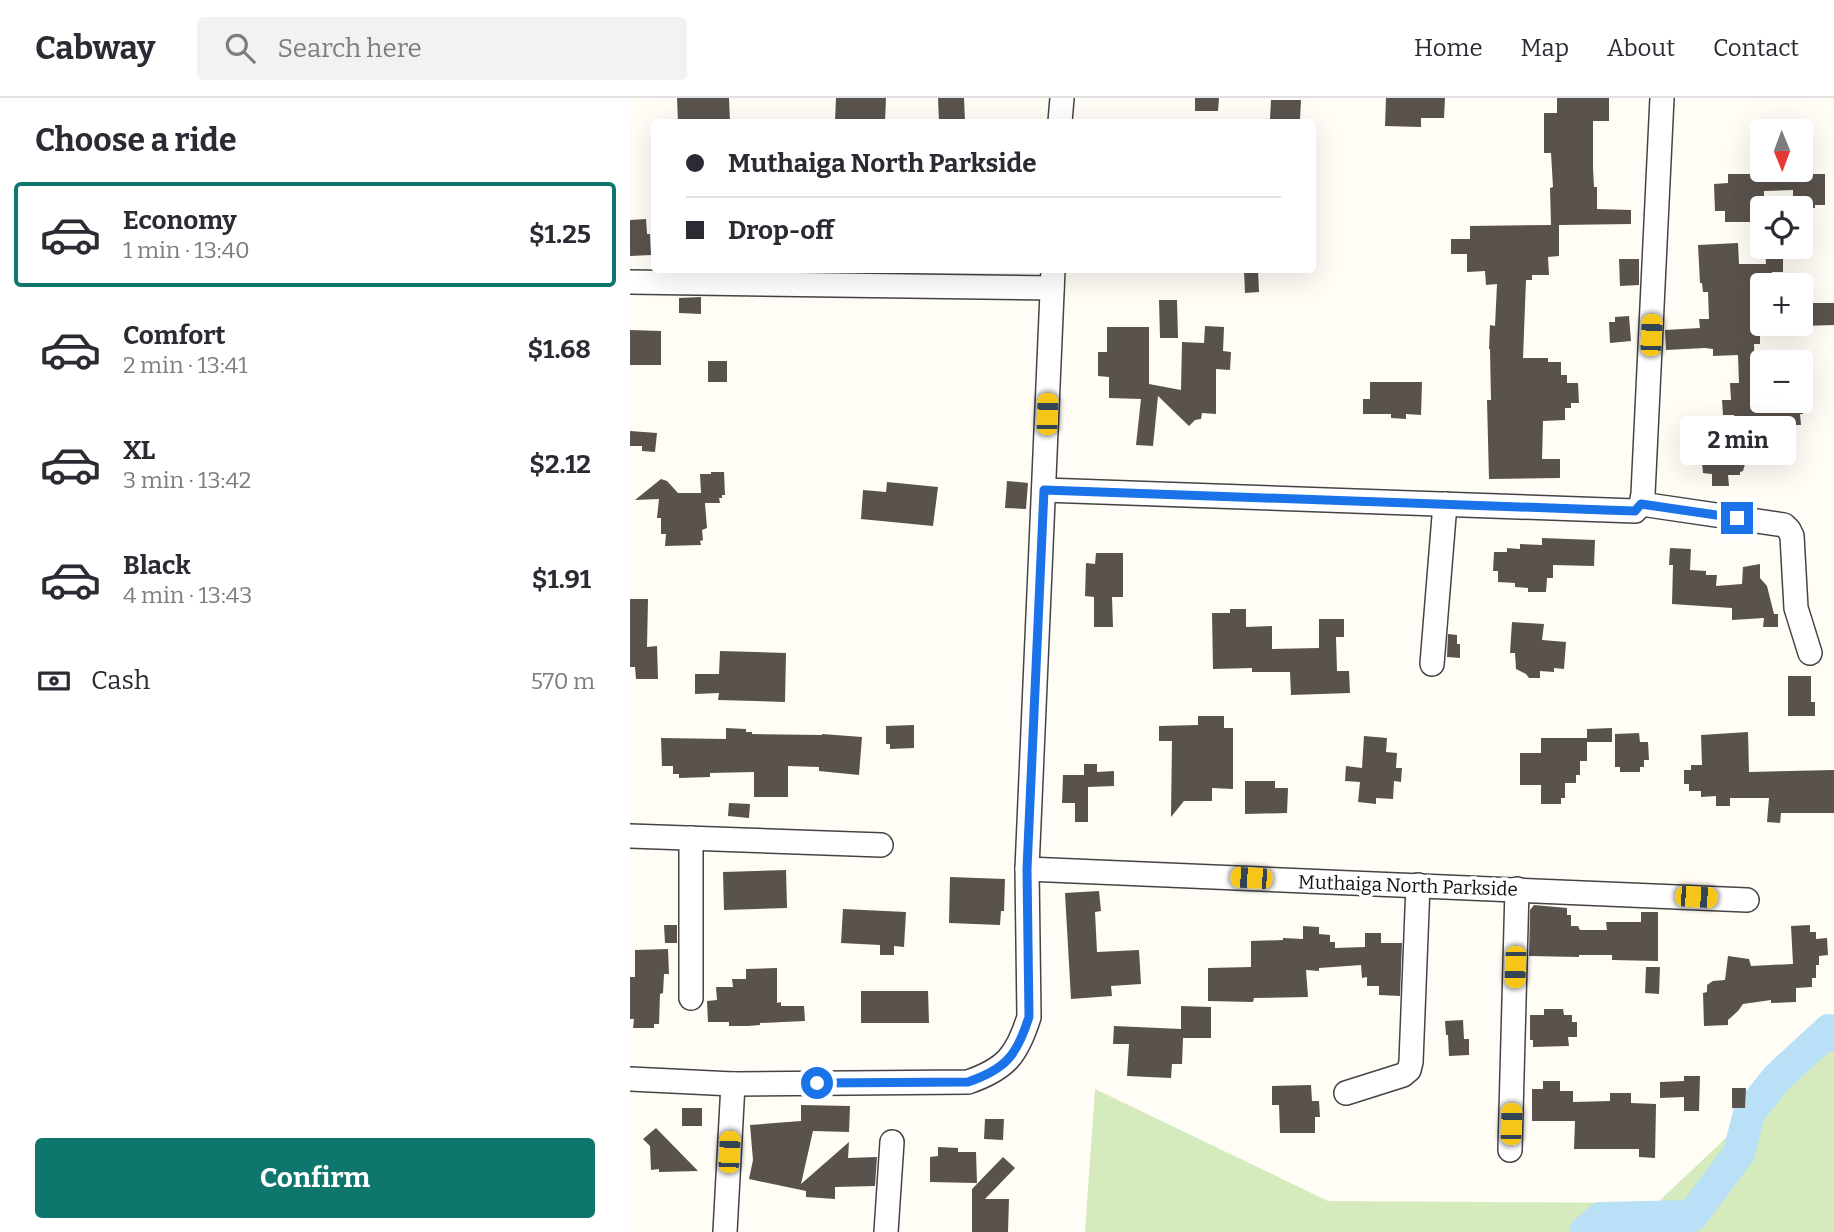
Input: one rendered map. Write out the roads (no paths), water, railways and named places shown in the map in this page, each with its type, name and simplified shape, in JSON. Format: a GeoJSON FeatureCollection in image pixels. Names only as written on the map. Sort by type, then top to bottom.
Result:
{"type":"FeatureCollection","features":[{"type":"Feature","properties":{"kind":"street"},"geometry":{"type":"LineString","coordinates":[[1060,119],[1062,98]]}},
{"type":"Feature","properties":{"kind":"street"},"geometry":{"type":"LineString","coordinates":[[1638,507],[1643,494],[1662,98]]}},
{"type":"Feature","properties":{"kind":"street"},"geometry":{"type":"LineString","coordinates":[[630,282],[1053,279],[1027,869],[1029,1017],[1022,1040],[1002,1065],[986,1076],[968,1082],[733,1084],[630,1079]]}},
{"type":"Feature","properties":{"kind":"street"},"geometry":{"type":"LineString","coordinates":[[1044,490],[1445,504],[1638,507],[1783,525],[1792,536],[1796,608],[1810,653]]}},
{"type":"Feature","properties":{"kind":"street"},"geometry":{"type":"LineString","coordinates":[[1432,664],[1445,504]]}},
{"type":"Feature","properties":{"kind":"street"},"geometry":{"type":"LineString","coordinates":[[630,836],[881,845]]}},
{"type":"Feature","properties":{"kind":"street"},"geometry":{"type":"LineString","coordinates":[[691,838],[691,998]]}},
{"type":"Feature","properties":{"kind":"street","name":"Muthaiga North Parkside"},"geometry":{"type":"LineString","coordinates":[[1027,869],[1747,900]]}},
{"type":"Feature","properties":{"kind":"street"},"geometry":{"type":"LineString","coordinates":[[1346,1093],[1403,1075],[1409,1070],[1418,885]]}},
{"type":"Feature","properties":{"kind":"street"},"geometry":{"type":"LineString","coordinates":[[1510,1150],[1517,889]]}},
{"type":"Feature","properties":{"kind":"street"},"geometry":{"type":"LineString","coordinates":[[725,1232],[733,1084]]}},
{"type":"Feature","properties":{"kind":"street"},"geometry":{"type":"LineString","coordinates":[[886,1232],[892,1142]]}},
{"type":"Feature","properties":{"kind":"waterway"},"geometry":{"type":"LineString","coordinates":[[1585,1232],[1601,1218],[1692,1216],[1739,1153],[1749,1113],[1777,1078],[1829,1030],[1834,1036]]}}]}
